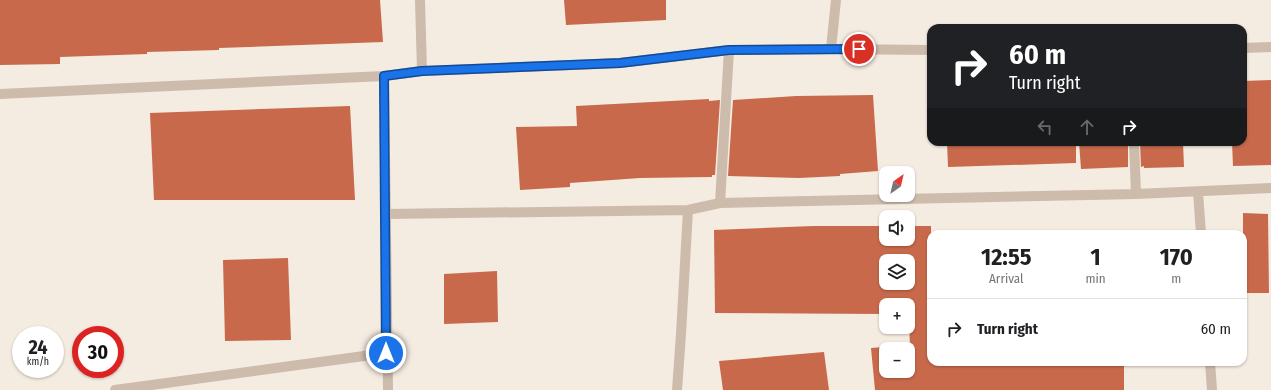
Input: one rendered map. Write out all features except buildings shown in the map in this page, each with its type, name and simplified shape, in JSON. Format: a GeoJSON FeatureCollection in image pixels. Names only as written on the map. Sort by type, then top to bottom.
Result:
{"type":"FeatureCollection","features":[{"type":"Feature","properties":{"kind":"street"},"geometry":{"type":"LineString","coordinates":[[420,0],[422,71]]}},
{"type":"Feature","properties":{"kind":"street"},"geometry":{"type":"LineString","coordinates":[[831,48],[836,0]]}},
{"type":"Feature","properties":{"kind":"street"},"geometry":{"type":"LineString","coordinates":[[1247,48],[1271,47]]}},
{"type":"Feature","properties":{"kind":"street"},"geometry":{"type":"LineString","coordinates":[[0,94],[384,76],[422,71],[620,63],[729,50],[831,48],[927,50]]}},
{"type":"Feature","properties":{"kind":"street"},"geometry":{"type":"LineString","coordinates":[[720,203],[729,50]]}},
{"type":"Feature","properties":{"kind":"street"},"geometry":{"type":"LineString","coordinates":[[384,76],[386,353],[388,390]]}},
{"type":"Feature","properties":{"kind":"street"},"geometry":{"type":"LineString","coordinates":[[1134,146],[1136,194]]}},
{"type":"Feature","properties":{"kind":"street"},"geometry":{"type":"LineString","coordinates":[[386,214],[688,210],[720,203],[1136,194],[1271,188]]}},
{"type":"Feature","properties":{"kind":"street"},"geometry":{"type":"LineString","coordinates":[[1198,192],[1201,230]]}},
{"type":"Feature","properties":{"kind":"street"},"geometry":{"type":"LineString","coordinates":[[677,390],[682,334],[688,210]]}},
{"type":"Feature","properties":{"kind":"street"},"geometry":{"type":"LineString","coordinates":[[115,390],[386,353]]}},
{"type":"Feature","properties":{"kind":"street"},"geometry":{"type":"LineString","coordinates":[[1210,366],[1212,390]]}},
{"type":"Feature","properties":{"kind":"route"},"geometry":{"type":"LineString","coordinates":[[386,353],[384,76],[422,71],[620,63],[729,50],[831,48],[859,49]]}}]}
